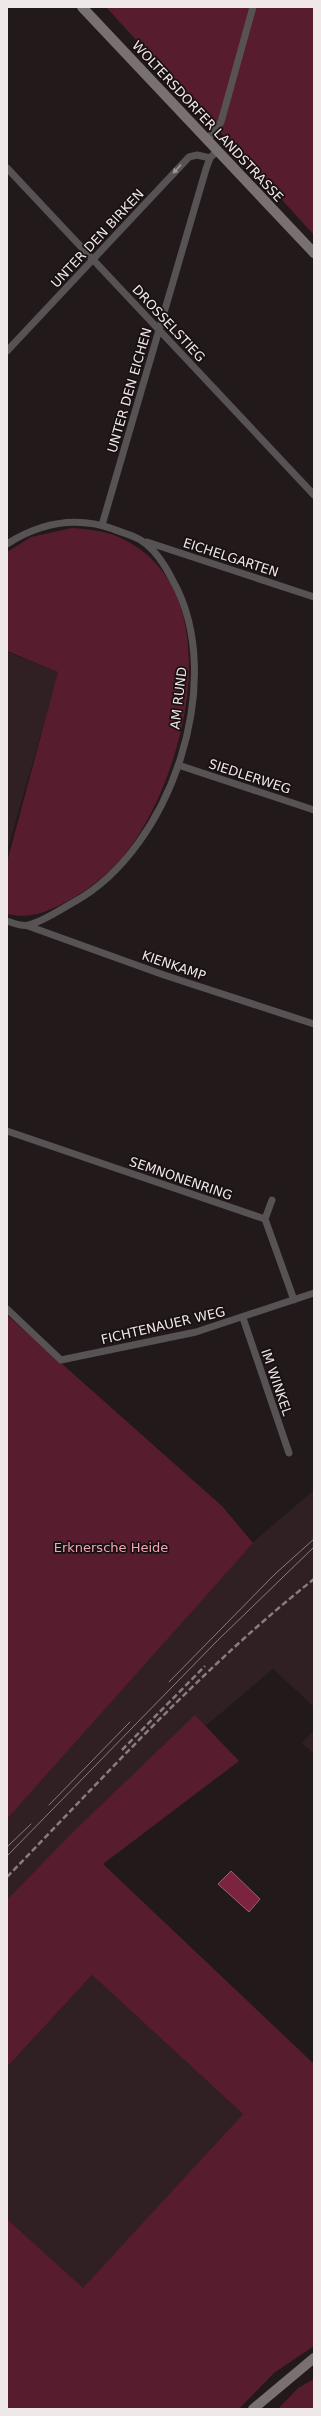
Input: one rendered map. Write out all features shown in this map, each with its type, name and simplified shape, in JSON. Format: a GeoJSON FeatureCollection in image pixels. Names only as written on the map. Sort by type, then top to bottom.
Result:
{"type":"FeatureCollection","features":[{"type":"Feature","properties":{"kind":"main road","name":"WOLTERSDORFER LANDSTRASSE"},"geometry":{"type":"LineString","coordinates":[[82,7],[314,253]]}},
{"type":"Feature","properties":{"kind":"main road"},"geometry":{"type":"LineString","coordinates":[[253,2409],[314,2358]]}},
{"type":"Feature","properties":{"kind":"street"},"geometry":{"type":"LineString","coordinates":[[208,139],[221,122],[254,7]]}},
{"type":"Feature","properties":{"kind":"street","name":"UNTER DEN EICHEN"},"geometry":{"type":"LineString","coordinates":[[102,526],[210,158],[218,150]]}},
{"type":"Feature","properties":{"kind":"street","name":"UNTER DEN BIRKEN"},"geometry":{"type":"LineString","coordinates":[[8,347],[93,260],[188,157],[197,155],[210,158]]}},
{"type":"Feature","properties":{"kind":"street","name":"DROSSELSTIEG"},"geometry":{"type":"LineString","coordinates":[[7,168],[314,495]]}},
{"type":"Feature","properties":{"kind":"street","name":"AM RUND"},"geometry":{"type":"LineString","coordinates":[[7,544],[39,528],[60,522],[86,522],[141,540],[156,554],[181,595],[192,634],[194,669],[193,694],[178,765],[164,799],[141,840],[112,876],[84,897],[28,926]]}},
{"type":"Feature","properties":{"kind":"street","name":"EICHELGARTEN"},"geometry":{"type":"LineString","coordinates":[[141,540],[314,597]]}},
{"type":"Feature","properties":{"kind":"street","name":"SIEDLERWEG"},"geometry":{"type":"LineString","coordinates":[[178,765],[314,810]]}},
{"type":"Feature","properties":{"kind":"street"},"geometry":{"type":"LineString","coordinates":[[7,921],[28,926]]}},
{"type":"Feature","properties":{"kind":"street","name":"KIENKAMP"},"geometry":{"type":"LineString","coordinates":[[28,926],[164,975],[314,1024]]}},
{"type":"Feature","properties":{"kind":"street","name":"SEMNONENRING"},"geometry":{"type":"LineString","coordinates":[[7,1131],[265,1219]]}},
{"type":"Feature","properties":{"kind":"street"},"geometry":{"type":"LineString","coordinates":[[272,1200],[265,1219],[294,1300]]}},
{"type":"Feature","properties":{"kind":"street","name":"FICHTENAUER WEG"},"geometry":{"type":"LineString","coordinates":[[7,1309],[62,1360],[196,1332],[243,1318],[314,1293]]}},
{"type":"Feature","properties":{"kind":"street","name":"IM WINKEL"},"geometry":{"type":"LineString","coordinates":[[243,1318],[289,1453]]}},
{"type":"Feature","properties":{"kind":"shaded area"},"geometry":{"type":"Polygon","coordinates":[[[7,652],[59,672],[7,851],[7,652]]]}},
{"type":"Feature","properties":{"kind":"shaded area"},"geometry":{"type":"Polygon","coordinates":[[[314,1490],[314,1707],[273,1669],[215,1718],[152,1765],[7,1911],[7,1819],[252,1543],[314,1490]]]}},
{"type":"Feature","properties":{"kind":"shaded area"},"geometry":{"type":"Polygon","coordinates":[[[314,1730],[314,1754],[302,1743],[314,1730]]]}},
{"type":"Feature","properties":{"kind":"shaded area"},"geometry":{"type":"Polygon","coordinates":[[[231,1871],[260,1899],[249,1912],[218,1884],[231,1871]]]}},
{"type":"Feature","properties":{"kind":"shaded area"},"geometry":{"type":"Polygon","coordinates":[[[92,1975],[243,2114],[83,2289],[7,2219],[7,2067],[92,1975]]]}},
{"type":"Feature","properties":{"kind":"green space"},"geometry":{"type":"Polygon","coordinates":[[[106,7],[314,7],[314,235],[106,7]]]}},
{"type":"Feature","properties":{"kind":"green space"},"geometry":{"type":"Polygon","coordinates":[[[72,528],[111,534],[150,557],[174,591],[187,633],[189,679],[182,726],[169,773],[150,815],[129,849],[108,873],[82,892],[50,910],[23,916],[7,914],[7,862],[58,672],[7,651],[7,552],[31,537],[72,528]]]}},
{"type":"Feature","properties":{"kind":"green space","name":"Erknersche Heide"},"geometry":{"type":"Polygon","coordinates":[[[7,1315],[222,1506],[253,1543],[7,1819],[7,1315]]]}},
{"type":"Feature","properties":{"kind":"green space"},"geometry":{"type":"Polygon","coordinates":[[[195,1715],[239,1761],[103,1864],[314,2064],[314,2346],[274,2373],[239,2409],[7,2409],[7,2219],[83,2288],[243,2114],[92,1975],[7,2067],[7,1900],[72,1833],[195,1715]]]}},
{"type":"Feature","properties":{"kind":"green space"},"geometry":{"type":"Polygon","coordinates":[[[314,2379],[314,2409],[278,2409],[298,2388],[314,2379]]]}},
{"type":"Feature","properties":{"kind":"tram line"},"geometry":{"type":"LineString","coordinates":[[169,1682],[275,1574],[314,1539]]}},
{"type":"Feature","properties":{"kind":"tram line"},"geometry":{"type":"LineString","coordinates":[[7,1856],[217,1641],[314,1547]]}},
{"type":"Feature","properties":{"kind":"tram line"},"geometry":{"type":"LineString","coordinates":[[49,1805],[130,1722]]}},
{"type":"Feature","properties":{"kind":"tram line"},"geometry":{"type":"LineString","coordinates":[[7,1847],[31,1824]]}},
{"type":"Feature","properties":{"kind":"railway"},"geometry":{"type":"LineString","coordinates":[[7,1877],[118,1761],[194,1686],[273,1613],[314,1579]]}},
{"type":"Feature","properties":{"kind":"railway"},"geometry":{"type":"LineString","coordinates":[[122,1750],[205,1666]]}}]}
